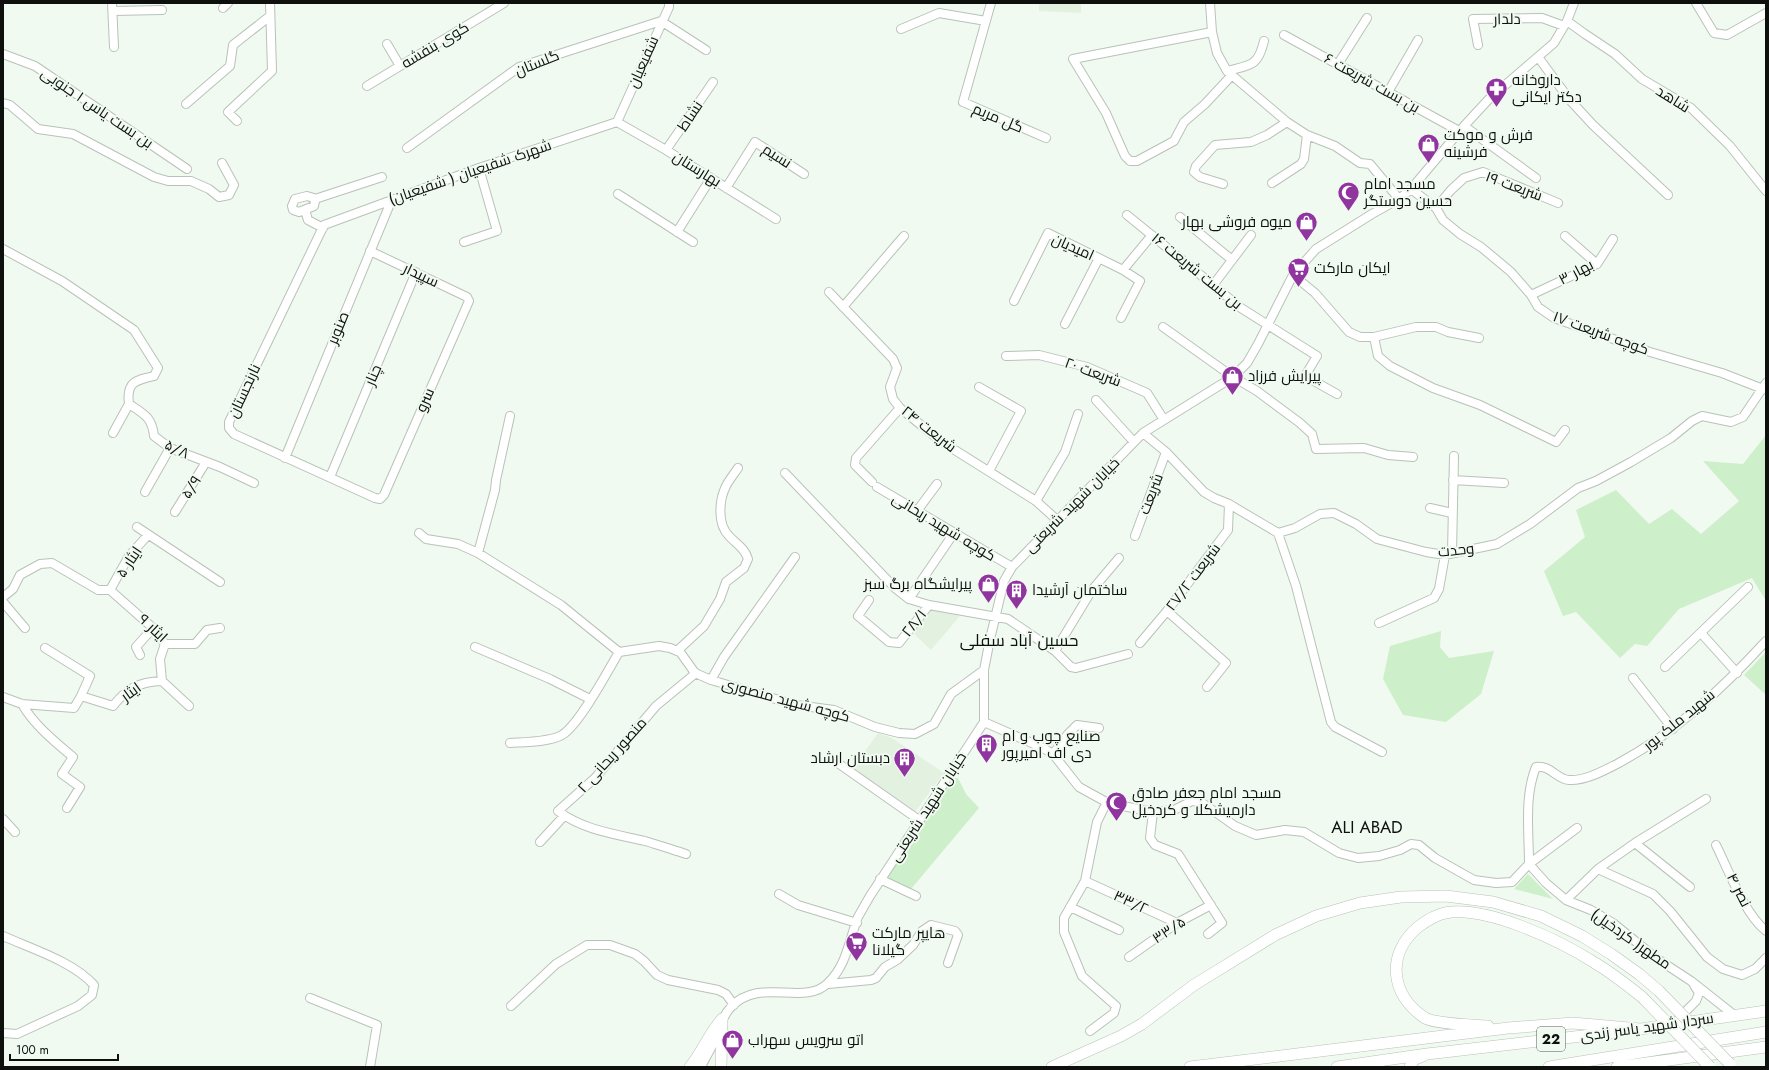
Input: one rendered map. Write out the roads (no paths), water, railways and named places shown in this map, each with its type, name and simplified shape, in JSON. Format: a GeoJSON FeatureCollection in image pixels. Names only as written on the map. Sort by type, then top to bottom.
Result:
{"type":"FeatureCollection","features":[{"type":"Feature","properties":{"kind":"highway"},"geometry":{"type":"LineString","coordinates":[[1052,1067],[1121,1036],[1142,1024],[1194,984],[1275,935],[1316,916],[1360,904],[1401,897],[1446,896],[1493,902],[1541,916],[1582,936],[1639,974],[1659,991],[1731,1066]]}},
{"type":"Feature","properties":{"kind":"highway"},"geometry":{"type":"LineString","coordinates":[[1508,1028],[1426,1019],[1407,1003],[1398,985],[1396,967],[1399,950],[1409,935],[1426,920],[1445,913],[1471,912],[1510,922],[1561,943],[1596,963],[1642,997],[1710,1067]]}},
{"type":"Feature","properties":{"kind":"highway","name":"سردار شهید یاسر زندی"},"geometry":{"type":"LineString","coordinates":[[1337,1067],[1427,1054],[1640,1029],[1766,1011]]}},
{"type":"Feature","properties":{"kind":"highway"},"geometry":{"type":"LineString","coordinates":[[690,1067],[697,1058],[711,1032],[722,1019]]}},
{"type":"Feature","properties":{"kind":"highway"},"geometry":{"type":"LineString","coordinates":[[721,1067],[722,1019]]}},
{"type":"Feature","properties":{"kind":"highway"},"geometry":{"type":"LineString","coordinates":[[1190,1067],[1508,1028],[1573,1023],[1640,1029]]}},
{"type":"Feature","properties":{"kind":"highway","name":"سردار شهید یاسر زندی"},"geometry":{"type":"LineString","coordinates":[[1549,1067],[1766,1032]]}},
{"type":"Feature","properties":{"kind":"highway"},"geometry":{"type":"LineString","coordinates":[[1617,1067],[1766,1047]]}},
{"type":"Feature","properties":{"kind":"highway"},"geometry":{"type":"LineString","coordinates":[[1410,1067],[1413,1060],[1427,1054]]}},
{"type":"Feature","properties":{"kind":"street"},"geometry":{"type":"LineString","coordinates":[[237,121],[228,112],[272,71],[270,3]]}},
{"type":"Feature","properties":{"kind":"street","name":"کوی بنفشه"},"geometry":{"type":"LineString","coordinates":[[367,86],[496,6],[504,3]]}},
{"type":"Feature","properties":{"kind":"street","name":"شفیعیان"},"geometry":{"type":"LineString","coordinates":[[617,122],[669,7],[669,3]]}},
{"type":"Feature","properties":{"kind":"street"},"geometry":{"type":"LineString","coordinates":[[901,29],[938,13],[986,21],[991,3]]}},
{"type":"Feature","properties":{"kind":"street"},"geometry":{"type":"LineString","coordinates":[[1210,3],[1212,32],[1217,53],[1230,73],[1287,122],[1307,135],[1335,146],[1360,163],[1370,164],[1399,199]]}},
{"type":"Feature","properties":{"kind":"street","name":"خیابان شهید شریعتی"},"geometry":{"type":"LineString","coordinates":[[828,984],[846,957],[856,923],[880,879],[984,722],[984,670],[994,616],[1004,581],[1012,567],[1143,433],[1233,377],[1247,363],[1293,276],[1316,249],[1399,199],[1411,189],[1461,129],[1489,99],[1554,43],[1566,24],[1574,3]]}},
{"type":"Feature","properties":{"kind":"street"},"geometry":{"type":"LineString","coordinates":[[1696,3],[1714,33],[1727,34],[1766,13]]}},
{"type":"Feature","properties":{"kind":"street"},"geometry":{"type":"LineString","coordinates":[[114,48],[112,7],[162,10]]}},
{"type":"Feature","properties":{"kind":"street"},"geometry":{"type":"LineString","coordinates":[[186,104],[230,66],[234,45],[270,16]]}},
{"type":"Feature","properties":{"kind":"street"},"geometry":{"type":"LineString","coordinates":[[1338,64],[1367,18]]}},
{"type":"Feature","properties":{"kind":"street","name":"دلدار"},"geometry":{"type":"LineString","coordinates":[[1478,45],[1473,19],[1542,18],[1566,24]]}},
{"type":"Feature","properties":{"kind":"street"},"geometry":{"type":"LineString","coordinates":[[662,21],[706,50]]}},
{"type":"Feature","properties":{"kind":"street","name":"گلستان"},"geometry":{"type":"LineString","coordinates":[[407,148],[519,67],[662,21]]}},
{"type":"Feature","properties":{"kind":"street","name":"گل مریم"},"geometry":{"type":"LineString","coordinates":[[986,21],[963,102],[1046,138]]}},
{"type":"Feature","properties":{"kind":"street","name":"شاهد"},"geometry":{"type":"LineString","coordinates":[[1566,24],[1585,34],[1615,54],[1642,79],[1691,108],[1730,146],[1766,191]]}},
{"type":"Feature","properties":{"kind":"street"},"geometry":{"type":"LineString","coordinates":[[1212,32],[1073,59],[1106,113],[1125,156],[1130,161],[1137,161],[1174,141],[1184,122],[1205,104],[1230,73],[1252,64],[1261,55],[1264,41]]}},
{"type":"Feature","properties":{"kind":"street","name":"بن بست شریعت ۶"},"geometry":{"type":"LineString","coordinates":[[1284,35],[1388,92],[1461,129],[1536,178]]}},
{"type":"Feature","properties":{"kind":"street"},"geometry":{"type":"LineString","coordinates":[[1388,92],[1418,40]]}},
{"type":"Feature","properties":{"kind":"street"},"geometry":{"type":"LineString","coordinates":[[387,44],[400,66]]}},
{"type":"Feature","properties":{"kind":"street","name":"بن بست یاس ۱ جنوبی"},"geometry":{"type":"LineString","coordinates":[[3,54],[35,66],[187,169]]}},
{"type":"Feature","properties":{"kind":"street"},"geometry":{"type":"LineString","coordinates":[[1538,57],[1569,99],[1668,195]]}},
{"type":"Feature","properties":{"kind":"street","name":"نشاط"},"geometry":{"type":"LineString","coordinates":[[666,150],[713,82]]}},
{"type":"Feature","properties":{"kind":"street"},"geometry":{"type":"LineString","coordinates":[[3,103],[10,105],[38,129],[73,134],[154,177],[191,182],[209,189],[219,197],[229,195],[234,185],[222,162]]}},
{"type":"Feature","properties":{"kind":"street","name":"بهارستان"},"geometry":{"type":"LineString","coordinates":[[617,122],[666,150],[776,219]]}},
{"type":"Feature","properties":{"kind":"street","name":"شهرک شفیعیان ( شفیعیان)"},"geometry":{"type":"LineString","coordinates":[[324,226],[392,199],[479,168],[617,122]]}},
{"type":"Feature","properties":{"kind":"street"},"geometry":{"type":"LineString","coordinates":[[1223,184],[1200,177],[1194,172],[1196,166],[1215,145],[1251,142],[1267,135],[1287,122]]}},
{"type":"Feature","properties":{"kind":"street"},"geometry":{"type":"LineString","coordinates":[[1272,183],[1301,164],[1304,159],[1307,135]]}},
{"type":"Feature","properties":{"kind":"street","name":"نسیم"},"geometry":{"type":"LineString","coordinates":[[726,188],[755,142],[804,174]]}},
{"type":"Feature","properties":{"kind":"street"},"geometry":{"type":"LineString","coordinates":[[464,242],[497,231],[479,168]]}},
{"type":"Feature","properties":{"kind":"street","name":"شریعت ۱۹"},"geometry":{"type":"LineString","coordinates":[[1436,208],[1451,190],[1464,178],[1483,172],[1558,203]]}},
{"type":"Feature","properties":{"kind":"street"},"geometry":{"type":"LineString","coordinates":[[315,199],[314,206],[305,210],[296,212],[292,206],[293,202],[307,196],[311,196],[315,199],[382,177]]}},
{"type":"Feature","properties":{"kind":"street"},"geometry":{"type":"LineString","coordinates":[[677,232],[711,178]]}},
{"type":"Feature","properties":{"kind":"street","name":"کوچه شریعت ۱۷"},"geometry":{"type":"LineString","coordinates":[[1411,189],[1436,208],[1443,220],[1460,234],[1481,247],[1511,272],[1531,295],[1538,307],[1554,318],[1650,352],[1765,386]]}},
{"type":"Feature","properties":{"kind":"street"},"geometry":{"type":"LineString","coordinates":[[618,194],[693,242]]}},
{"type":"Feature","properties":{"kind":"street","name":"صنوبر"},"geometry":{"type":"LineString","coordinates":[[285,458],[392,199]]}},
{"type":"Feature","properties":{"kind":"street"},"geometry":{"type":"LineString","coordinates":[[305,210],[308,220],[324,226]]}},
{"type":"Feature","properties":{"kind":"street","name":"بن بست شریعت ۱۶"},"geometry":{"type":"LineString","coordinates":[[1127,215],[1214,284],[1241,308],[1317,356],[1305,376],[1337,394]]}},
{"type":"Feature","properties":{"kind":"street"},"geometry":{"type":"LineString","coordinates":[[1180,217],[1232,260]]}},
{"type":"Feature","properties":{"kind":"street","name":"نارنجستان"},"geometry":{"type":"LineString","coordinates":[[324,226],[229,422],[229,428],[234,434],[285,458],[380,499]]}},
{"type":"Feature","properties":{"kind":"street","name":"امیدیان"},"geometry":{"type":"LineString","coordinates":[[1014,301],[1048,232],[1123,270],[1140,281],[1121,318]]}},
{"type":"Feature","properties":{"kind":"street"},"geometry":{"type":"LineString","coordinates":[[1123,270],[1152,235]]}},
{"type":"Feature","properties":{"kind":"street"},"geometry":{"type":"LineString","coordinates":[[1214,284],[1251,235]]}},
{"type":"Feature","properties":{"kind":"street"},"geometry":{"type":"LineString","coordinates":[[842,307],[904,236]]}},
{"type":"Feature","properties":{"kind":"street"},"geometry":{"type":"LineString","coordinates":[[1565,236],[1597,264]]}},
{"type":"Feature","properties":{"kind":"street","name":"بهار ۳"},"geometry":{"type":"LineString","coordinates":[[1531,295],[1597,264],[1613,239]]}},
{"type":"Feature","properties":{"kind":"street"},"geometry":{"type":"LineString","coordinates":[[3,249],[62,280],[134,330],[158,368],[154,376],[137,380],[130,387],[128,395],[129,404],[113,433]]}},
{"type":"Feature","properties":{"kind":"street","name":"سپیدار"},"geometry":{"type":"LineString","coordinates":[[370,251],[467,297],[469,301]]}},
{"type":"Feature","properties":{"kind":"street"},"geometry":{"type":"LineString","coordinates":[[1065,324],[1099,258]]}},
{"type":"Feature","properties":{"kind":"street","name":"چنار"},"geometry":{"type":"LineString","coordinates":[[330,478],[416,272]]}},
{"type":"Feature","properties":{"kind":"street"},"geometry":{"type":"LineString","coordinates":[[1293,276],[1320,298],[1349,332],[1360,337],[1374,337],[1416,327],[1436,327],[1448,332],[1479,338]]}},
{"type":"Feature","properties":{"kind":"street","name":"شریعت ۲۴"},"geometry":{"type":"LineString","coordinates":[[828,292],[893,359],[896,368],[890,387],[893,398],[900,408],[942,442],[1036,501],[1057,520]]}},
{"type":"Feature","properties":{"kind":"street","name":"سرو"},"geometry":{"type":"LineString","coordinates":[[380,499],[384,495],[469,301]]}},
{"type":"Feature","properties":{"kind":"street"},"geometry":{"type":"LineString","coordinates":[[1163,327],[1233,377],[1257,391],[1300,423],[1312,434],[1316,449],[1364,448],[1388,455],[1413,457]]}},
{"type":"Feature","properties":{"kind":"street"},"geometry":{"type":"LineString","coordinates":[[1374,337],[1378,356],[1390,366],[1433,388],[1480,405],[1556,442],[1565,430]]}},
{"type":"Feature","properties":{"kind":"street","name":"شریعت ۲۰"},"geometry":{"type":"LineString","coordinates":[[1006,356],[1039,355],[1087,367],[1146,393],[1164,420]]}},
{"type":"Feature","properties":{"kind":"street","name":"وحدت"},"geometry":{"type":"LineString","coordinates":[[1278,533],[1295,528],[1320,514],[1334,513],[1356,524],[1377,539],[1426,552],[1448,554],[1497,544],[1530,524],[1578,488],[1596,481],[1631,462],[1671,438],[1702,416],[1731,422],[1743,417],[1765,386]]}},
{"type":"Feature","properties":{"kind":"street"},"geometry":{"type":"LineString","coordinates":[[979,387],[1021,411],[989,471]]}},
{"type":"Feature","properties":{"kind":"street"},"geometry":{"type":"LineString","coordinates":[[1096,400],[1134,442]]}},
{"type":"Feature","properties":{"kind":"street","name":"۵/۸"},"geometry":{"type":"LineString","coordinates":[[129,404],[150,419],[153,426],[154,436],[170,448],[254,483]]}},
{"type":"Feature","properties":{"kind":"street","name":"کوچه شهید ریحانی"},"geometry":{"type":"LineString","coordinates":[[900,408],[856,458],[855,465],[875,484],[917,511],[1012,567]]}},
{"type":"Feature","properties":{"kind":"street"},"geometry":{"type":"LineString","coordinates":[[1036,501],[1066,452],[1078,414]]}},
{"type":"Feature","properties":{"kind":"street"},"geometry":{"type":"LineString","coordinates":[[478,553],[495,490],[510,416]]}},
{"type":"Feature","properties":{"kind":"street"},"geometry":{"type":"LineString","coordinates":[[1143,433],[1166,452],[1204,492],[1229,504],[1278,533],[1296,586],[1331,722],[1335,727],[1382,752]]}},
{"type":"Feature","properties":{"kind":"street"},"geometry":{"type":"LineString","coordinates":[[145,492],[170,448]]}},
{"type":"Feature","properties":{"kind":"street","name":"شریعت"},"geometry":{"type":"LineString","coordinates":[[1135,536],[1166,452]]}},
{"type":"Feature","properties":{"kind":"street"},"geometry":{"type":"LineString","coordinates":[[1379,623],[1434,598],[1439,589],[1448,554],[1452,512],[1454,456]]}},
{"type":"Feature","properties":{"kind":"street","name":"۵/۹"},"geometry":{"type":"LineString","coordinates":[[175,512],[206,462]]}},
{"type":"Feature","properties":{"kind":"street"},"geometry":{"type":"LineString","coordinates":[[419,533],[426,539],[458,544],[478,553],[561,605],[619,652],[659,646],[677,651],[704,626],[720,599],[726,582],[744,568],[748,559],[746,551],[728,535],[721,524],[721,505],[725,487],[738,468]]}},
{"type":"Feature","properties":{"kind":"street"},"geometry":{"type":"LineString","coordinates":[[785,473],[895,588],[909,599],[929,605],[1008,619],[1055,650],[1072,667],[1076,668],[1128,654]]}},
{"type":"Feature","properties":{"kind":"street"},"geometry":{"type":"LineString","coordinates":[[1453,480],[1504,483]]}},
{"type":"Feature","properties":{"kind":"street"},"geometry":{"type":"LineString","coordinates":[[917,511],[937,484]]}},
{"type":"Feature","properties":{"kind":"street","name":"شریعت ۲۷/۲"},"geometry":{"type":"LineString","coordinates":[[1140,643],[1168,611],[1228,530],[1229,504]]}},
{"type":"Feature","properties":{"kind":"street"},"geometry":{"type":"LineString","coordinates":[[1430,508],[1452,512]]}},
{"type":"Feature","properties":{"kind":"street"},"geometry":{"type":"LineString","coordinates":[[137,527],[220,582]]}},
{"type":"Feature","properties":{"kind":"street"},"geometry":{"type":"LineString","coordinates":[[909,599],[954,533]]}},
{"type":"Feature","properties":{"kind":"street","name":"ایثار ۵"},"geometry":{"type":"LineString","coordinates":[[110,590],[130,556],[148,535]]}},
{"type":"Feature","properties":{"kind":"street"},"geometry":{"type":"LineString","coordinates":[[711,680],[724,657],[795,557]]}},
{"type":"Feature","properties":{"kind":"street"},"geometry":{"type":"LineString","coordinates":[[1055,650],[1092,590],[1119,558]]}},
{"type":"Feature","properties":{"kind":"street"},"geometry":{"type":"LineString","coordinates":[[3,597],[13,589],[20,575],[40,564],[52,563],[98,590],[110,590]]}},
{"type":"Feature","properties":{"kind":"street"},"geometry":{"type":"LineString","coordinates":[[1665,667],[1748,587]]}},
{"type":"Feature","properties":{"kind":"street","name":"ایثار ۹"},"geometry":{"type":"LineString","coordinates":[[110,590],[153,628],[165,644],[195,644],[207,630],[220,628]]}},
{"type":"Feature","properties":{"kind":"street","name":"۲۸/۱"},"geometry":{"type":"LineString","coordinates":[[869,600],[858,616],[889,642],[899,643],[929,605]]}},
{"type":"Feature","properties":{"kind":"street"},"geometry":{"type":"LineString","coordinates":[[3,602],[25,628]]}},
{"type":"Feature","properties":{"kind":"street"},"geometry":{"type":"LineString","coordinates":[[1168,611],[1226,663],[1207,687]]}},
{"type":"Feature","properties":{"kind":"street"},"geometry":{"type":"LineString","coordinates":[[140,655],[136,647],[153,628]]}},
{"type":"Feature","properties":{"kind":"street"},"geometry":{"type":"LineString","coordinates":[[1701,633],[1737,673]]}},
{"type":"Feature","properties":{"kind":"street","name":"شهید ملک پور"},"geometry":{"type":"LineString","coordinates":[[1529,864],[1530,780],[1536,767],[1544,766],[1568,780],[1588,777],[1603,772],[1645,749],[1673,729],[1737,673],[1766,641]]}},
{"type":"Feature","properties":{"kind":"street","name":"ایثار"},"geometry":{"type":"LineString","coordinates":[[81,696],[113,706],[122,694],[144,682],[162,681],[160,659],[165,644]]}},
{"type":"Feature","properties":{"kind":"street"},"geometry":{"type":"LineString","coordinates":[[475,647],[550,679],[590,699]]}},
{"type":"Feature","properties":{"kind":"street"},"geometry":{"type":"LineString","coordinates":[[3,697],[22,704],[74,708],[90,676],[45,648]]}},
{"type":"Feature","properties":{"kind":"street","name":"کوچه شهید منصوری"},"geometry":{"type":"LineString","coordinates":[[677,651],[696,673],[711,680],[796,704],[834,710],[875,726],[899,733],[915,734],[934,724],[951,694],[984,670]]}},
{"type":"Feature","properties":{"kind":"street"},"geometry":{"type":"LineString","coordinates":[[510,743],[543,740],[562,735],[576,722],[619,652]]}},
{"type":"Feature","properties":{"kind":"street","name":"منصور ریحانی ۲"},"geometry":{"type":"LineString","coordinates":[[564,816],[558,811],[595,778],[656,706],[696,673]]}},
{"type":"Feature","properties":{"kind":"street"},"geometry":{"type":"LineString","coordinates":[[1633,678],[1673,729]]}},
{"type":"Feature","properties":{"kind":"street"},"geometry":{"type":"LineString","coordinates":[[162,681],[189,706]]}},
{"type":"Feature","properties":{"kind":"street"},"geometry":{"type":"LineString","coordinates":[[22,704],[27,713],[73,757],[62,774],[80,787],[67,808]]}},
{"type":"Feature","properties":{"kind":"street"},"geometry":{"type":"LineString","coordinates":[[984,722],[1041,747],[1052,754],[1078,787],[1107,802],[1153,812],[1174,810],[1192,801],[1201,802],[1235,826],[1256,835],[1285,830],[1304,832],[1339,853],[1358,858],[1379,856],[1400,850],[1411,844],[1419,845],[1435,858],[1474,880],[1496,883],[1512,882],[1529,864],[1577,828]]}},
{"type":"Feature","properties":{"kind":"street"},"geometry":{"type":"LineString","coordinates":[[1052,754],[1068,734],[1078,725],[1099,728]]}},
{"type":"Feature","properties":{"kind":"street"},"geometry":{"type":"LineString","coordinates":[[832,759],[919,820]]}},
{"type":"Feature","properties":{"kind":"street"},"geometry":{"type":"LineString","coordinates":[[1566,900],[1598,869],[1635,843],[1706,799]]}},
{"type":"Feature","properties":{"kind":"street"},"geometry":{"type":"LineString","coordinates":[[1090,1032],[1114,1013],[1116,1006],[1082,976],[1064,932],[1064,918],[1085,881],[1097,822],[1107,802]]}},
{"type":"Feature","properties":{"kind":"street"},"geometry":{"type":"LineString","coordinates":[[1153,812],[1150,838],[1155,845],[1178,854],[1222,922],[1208,934]]}},
{"type":"Feature","properties":{"kind":"street"},"geometry":{"type":"LineString","coordinates":[[540,842],[564,816],[604,833],[646,841],[686,854]]}},
{"type":"Feature","properties":{"kind":"street"},"geometry":{"type":"LineString","coordinates":[[3,819],[15,832]]}},
{"type":"Feature","properties":{"kind":"street"},"geometry":{"type":"LineString","coordinates":[[1635,843],[1690,887]]}},
{"type":"Feature","properties":{"kind":"street","name":"نصر ۴"},"geometry":{"type":"LineString","coordinates":[[1716,845],[1748,909],[1760,926],[1766,931]]}},
{"type":"Feature","properties":{"kind":"street","name":"مطهر( کردخیل)"},"geometry":{"type":"LineString","coordinates":[[1529,864],[1546,883],[1566,900],[1590,910],[1613,923],[1656,958],[1691,981],[1734,1015]]}},
{"type":"Feature","properties":{"kind":"street"},"geometry":{"type":"LineString","coordinates":[[1598,869],[1653,894],[1670,911],[1706,957],[1723,969],[1742,975],[1755,969],[1766,958]]}},
{"type":"Feature","properties":{"kind":"street"},"geometry":{"type":"LineString","coordinates":[[880,879],[916,896]]}},
{"type":"Feature","properties":{"kind":"street","name":"۳۳/۲"},"geometry":{"type":"LineString","coordinates":[[1085,881],[1177,923]]}},
{"type":"Feature","properties":{"kind":"street"},"geometry":{"type":"LineString","coordinates":[[779,894],[798,905],[856,923]]}},
{"type":"Feature","properties":{"kind":"street","name":"۳۳/۵"},"geometry":{"type":"LineString","coordinates":[[1129,957],[1177,923],[1211,905]]}},
{"type":"Feature","properties":{"kind":"street"},"geometry":{"type":"LineString","coordinates":[[1070,907],[1119,930]]}},
{"type":"Feature","properties":{"kind":"street"},"geometry":{"type":"LineString","coordinates":[[701,1067],[714,1041],[722,1019],[734,1005],[749,995],[777,991],[805,993],[815,991],[828,984],[871,980],[876,978],[885,967],[897,960],[913,945],[922,931],[931,925],[955,931],[958,935],[948,963]]}},
{"type":"Feature","properties":{"kind":"street"},"geometry":{"type":"LineString","coordinates":[[3,936],[70,966],[86,977],[94,985],[92,995],[78,1006],[17,1034],[3,1033]]}},
{"type":"Feature","properties":{"kind":"street"},"geometry":{"type":"LineString","coordinates":[[510,1006],[556,964],[587,944],[610,945],[635,954],[658,975],[668,980],[718,990],[726,994],[734,1005]]}},
{"type":"Feature","properties":{"kind":"street"},"geometry":{"type":"LineString","coordinates":[[1670,1025],[1696,1002],[1699,993],[1691,981]]}},
{"type":"Feature","properties":{"kind":"street"},"geometry":{"type":"LineString","coordinates":[[310,998],[377,1025],[370,1067]]}},
{"type":"Feature","properties":{"kind":"place","name":"داروخانه دکتر ایکانی"},"geometry":{"type":"Point","coordinates":[1497,108]}},
{"type":"Feature","properties":{"kind":"place","name":"فرش و موکت فرشینه"},"geometry":{"type":"Point","coordinates":[1428,164]}},
{"type":"Feature","properties":{"kind":"place","name":"مسجد امام حسین دوستگر"},"geometry":{"type":"Point","coordinates":[1349,212]}},
{"type":"Feature","properties":{"kind":"place","name":"میوه فروشی بهار"},"geometry":{"type":"Point","coordinates":[1307,242]}},
{"type":"Feature","properties":{"kind":"place","name":"ایکان مارکت"},"geometry":{"type":"Point","coordinates":[1299,288]}},
{"type":"Feature","properties":{"kind":"place","name":"پیرایش فرزاد"},"geometry":{"type":"Point","coordinates":[1232,396]}},
{"type":"Feature","properties":{"kind":"place","name":"پیرایشگاه برگ سبز"},"geometry":{"type":"Point","coordinates":[988,604]}},
{"type":"Feature","properties":{"kind":"place","name":"ساختمان آرشیدا"},"geometry":{"type":"Point","coordinates":[1017,610]}},
{"type":"Feature","properties":{"kind":"place","name":"صنایع چوب و ام دی اف امیرپور"},"geometry":{"type":"Point","coordinates":[986,764]}},
{"type":"Feature","properties":{"kind":"place","name":"دبستان ارشاد"},"geometry":{"type":"Point","coordinates":[905,778]}},
{"type":"Feature","properties":{"kind":"place","name":"مسجد امام جعفر صادق دارمیشکلا و کردخیل"},"geometry":{"type":"Point","coordinates":[1116,822]}},
{"type":"Feature","properties":{"kind":"place","name":"هایپر مارکت گیلانا"},"geometry":{"type":"Point","coordinates":[856,962]}},
{"type":"Feature","properties":{"kind":"place","name":"اتو سرویس سهراب"},"geometry":{"type":"Point","coordinates":[733,1060]}},
{"type":"Feature","properties":{"kind":"district","name":"حسین آباد سفلی"},"geometry":{"type":"Point","coordinates":[1019,640]}},
{"type":"Feature","properties":{"kind":"district","name":"ALI ABAD"},"geometry":{"type":"Point","coordinates":[1367,827]}}]}
